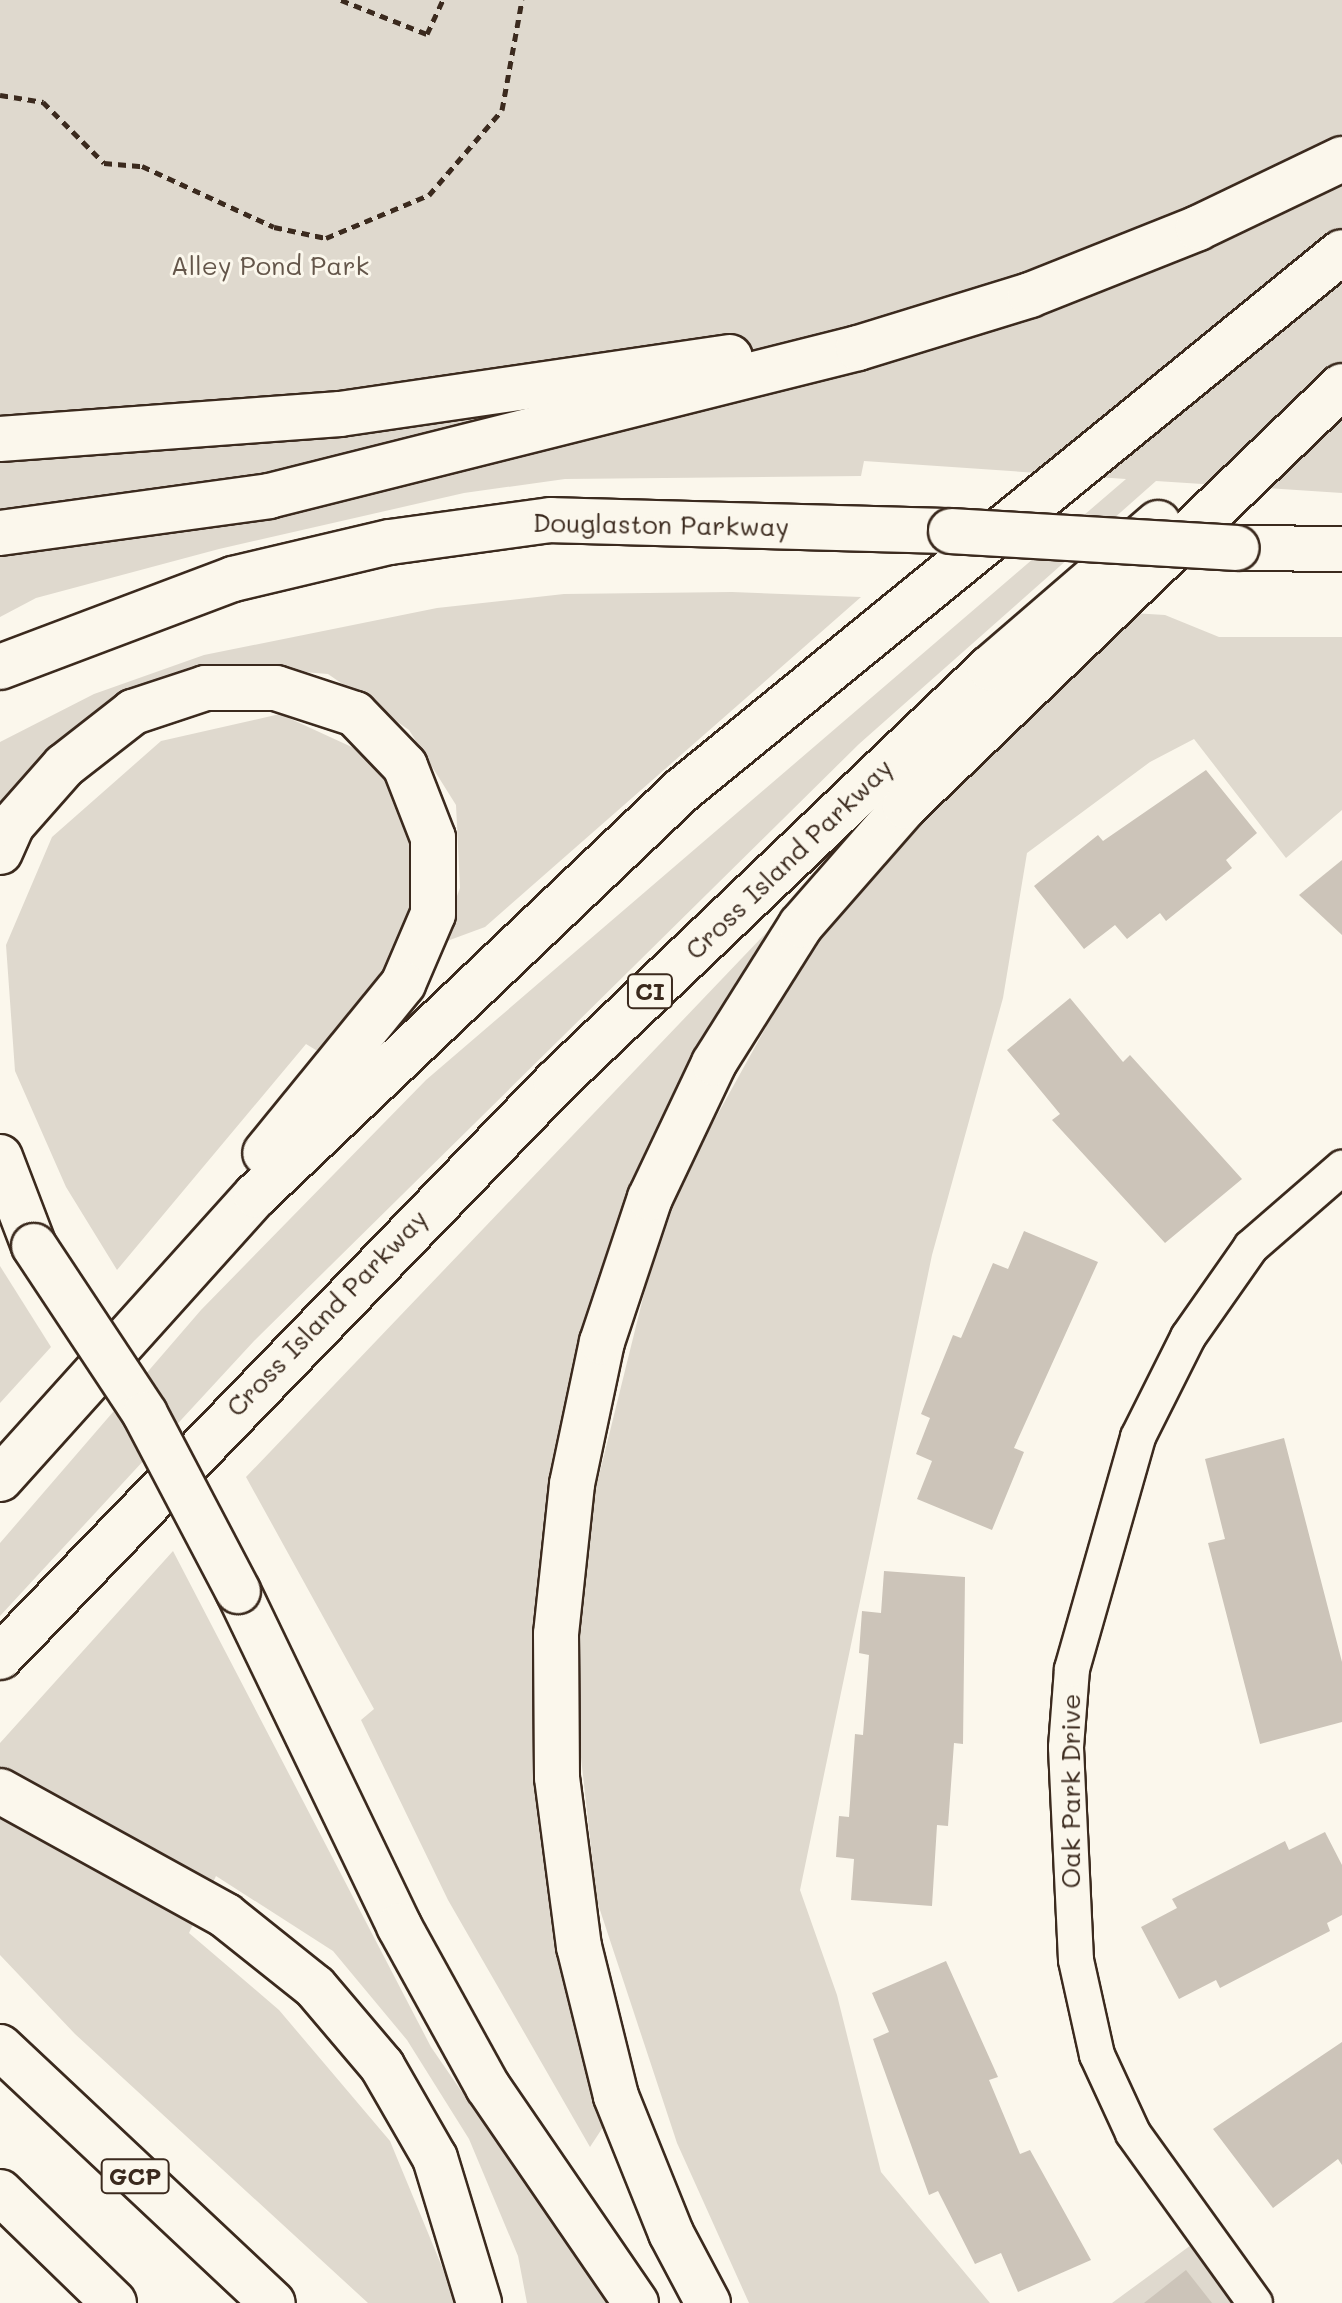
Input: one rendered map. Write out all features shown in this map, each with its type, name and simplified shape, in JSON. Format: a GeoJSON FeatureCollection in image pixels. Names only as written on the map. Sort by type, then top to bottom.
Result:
{"type":"FeatureCollection","features":[{"type":"Feature","properties":{"kind":"main road"},"geometry":{"type":"LineString","coordinates":[[0,533],[269,496],[665,400],[1030,295],[1198,228],[1342,159]]}},
{"type":"Feature","properties":{"kind":"main road"},"geometry":{"type":"LineString","coordinates":[[55,1412],[256,1195],[682,790],[1342,252]]}},
{"type":"Feature","properties":{"kind":"main road"},"geometry":{"type":"LineString","coordinates":[[0,439],[156,432],[416,404],[819,342],[1030,295]]}},
{"type":"Feature","properties":{"kind":"main road","name":"Cross Island Parkway"},"geometry":{"type":"LineString","coordinates":[[0,1657],[345,1294],[775,870],[990,668],[1342,370]]}},
{"type":"Feature","properties":{"kind":"main road"},"geometry":{"type":"LineString","coordinates":[[708,2303],[671,2233],[616,2096],[579,1947],[557,1777],[556,1634],[572,1484],[602,1342],[669,1157],[714,1063],[801,925],[905,806],[1342,386]]}},
{"type":"Feature","properties":{"kind":"main road","name":"Douglaston Parkway"},"geometry":{"type":"LineString","coordinates":[[0,667],[233,579],[390,542],[551,520],[951,531],[1236,548],[1342,549]]}},
{"type":"Feature","properties":{"kind":"main road"},"geometry":{"type":"LineString","coordinates":[[0,852],[12,825],[64,766],[133,712],[205,688],[276,688],[355,714],[405,766],[433,838],[433,914],[403,984],[0,1479]]}},
{"type":"Feature","properties":{"kind":"main road"},"geometry":{"type":"LineString","coordinates":[[0,1157],[34,1246]]}},
{"type":"Feature","properties":{"kind":"main road"},"geometry":{"type":"LineString","coordinates":[[0,1197],[145,1414],[399,1926],[488,2087],[636,2303]]}},
{"type":"Feature","properties":{"kind":"main road"},"geometry":{"type":"LineString","coordinates":[[0,1791],[226,1916],[315,1987],[382,2066],[435,2158],[479,2303]]}},
{"type":"Feature","properties":{"kind":"main road","name":"GCP"},"geometry":{"type":"LineString","coordinates":[[0,2047],[273,2303]]}},
{"type":"Feature","properties":{"kind":"main road"},"geometry":{"type":"LineString","coordinates":[[0,2192],[114,2303]]}},
{"type":"Feature","properties":{"kind":"street","name":"Oak Park Drive"},"geometry":{"type":"LineString","coordinates":[[1255,2303],[1133,2133],[1097,2055],[1076,1960],[1066,1747],[1072,1669],[1138,1437],[1188,1337],[1251,1247],[1342,1168]]}},
{"type":"Feature","properties":{"kind":"path"},"geometry":{"type":"LineString","coordinates":[[341,0],[427,34],[443,0]]}},
{"type":"Feature","properties":{"kind":"path"},"geometry":{"type":"LineString","coordinates":[[0,95],[43,102],[104,163],[142,166],[274,227],[326,238],[429,195],[502,110],[522,0]]}},
{"type":"Feature","properties":{"kind":"green space","name":"Alley Pond Park"},"geometry":{"type":"Polygon","coordinates":[[[0,0],[1342,0],[1342,493],[1156,481],[859,744],[254,1341],[0,1616],[0,1543],[201,1310],[426,1080],[1126,479],[864,461],[861,476],[565,479],[464,493],[219,549],[36,598],[0,617],[0,0]]]}},
{"type":"Feature","properties":{"kind":"green space"},"geometry":{"type":"Polygon","coordinates":[[[732,592],[861,597],[485,927],[439,944],[460,888],[456,805],[409,730],[328,674],[229,666],[121,700],[34,766],[0,828],[0,742],[94,694],[204,655],[437,608],[564,594],[732,592]]]}},
{"type":"Feature","properties":{"kind":"green space"},"geometry":{"type":"Polygon","coordinates":[[[1132,613],[1165,615],[1219,637],[1342,637],[1342,810],[1286,858],[1194,739],[1150,762],[1027,853],[1003,998],[932,1255],[800,1890],[837,1995],[881,2172],[990,2303],[749,2303],[677,2143],[597,1901],[575,1704],[588,1520],[665,1209],[801,964],[908,831],[1132,613]]]}},
{"type":"Feature","properties":{"kind":"green space"},"geometry":{"type":"Polygon","coordinates":[[[280,714],[380,760],[423,848],[413,934],[324,1055],[306,1044],[117,1270],[66,1187],[15,1071],[6,945],[52,837],[161,741],[280,714]]]}},
{"type":"Feature","properties":{"kind":"green space"},"geometry":{"type":"Polygon","coordinates":[[[809,888],[667,1133],[551,1533],[607,2121],[590,2147],[448,1900],[361,1720],[374,1709],[246,1477],[809,888]]]}},
{"type":"Feature","properties":{"kind":"green space"},"geometry":{"type":"Polygon","coordinates":[[[0,1266],[51,1347],[0,1403],[0,1266]]]}},
{"type":"Feature","properties":{"kind":"green space"},"geometry":{"type":"Polygon","coordinates":[[[173,1551],[431,2047],[607,2303],[527,2303],[518,2256],[469,2139],[407,2040],[333,1951],[216,1876],[189,1933],[279,2010],[390,2141],[457,2303],[368,2303],[75,2034],[0,1955],[0,1743],[173,1551]]]}},
{"type":"Feature","properties":{"kind":"green space"},"geometry":{"type":"Polygon","coordinates":[[[1202,2237],[1251,2303],[1112,2303],[1202,2237]]]}},
{"type":"Feature","properties":{"kind":"building"},"geometry":{"type":"Polygon","coordinates":[[[1206,770],[1257,833],[1226,860],[1232,868],[1166,921],[1160,913],[1127,939],[1115,925],[1084,949],[1034,886],[1098,835],[1103,841],[1206,770]]]}},
{"type":"Feature","properties":{"kind":"building"},"geometry":{"type":"Polygon","coordinates":[[[1342,860],[1342,935],[1299,895],[1342,860]]]}},
{"type":"Feature","properties":{"kind":"building"},"geometry":{"type":"Polygon","coordinates":[[[1070,998],[1123,1062],[1130,1055],[1242,1179],[1165,1243],[1052,1120],[1060,1114],[1007,1050],[1070,998]]]}},
{"type":"Feature","properties":{"kind":"building"},"geometry":{"type":"Polygon","coordinates":[[[1024,1231],[1098,1262],[1014,1448],[1024,1452],[992,1530],[917,1499],[932,1461],[916,1454],[930,1418],[921,1414],[953,1335],[961,1338],[993,1263],[1008,1269],[1024,1231]]]}},
{"type":"Feature","properties":{"kind":"building"},"geometry":{"type":"Polygon","coordinates":[[[1284,1438],[1342,1662],[1342,1722],[1260,1744],[1208,1543],[1225,1539],[1205,1459],[1284,1438]]]}},
{"type":"Feature","properties":{"kind":"building"},"geometry":{"type":"Polygon","coordinates":[[[884,1571],[965,1577],[963,1744],[954,1743],[948,1826],[937,1825],[932,1906],[851,1900],[854,1859],[836,1857],[839,1816],[849,1817],[855,1734],[863,1735],[869,1655],[859,1653],[862,1611],[881,1613],[884,1571]]]}},
{"type":"Feature","properties":{"kind":"building"},"geometry":{"type":"Polygon","coordinates":[[[1325,1832],[1342,1865],[1342,1915],[1327,1923],[1330,1931],[1220,1988],[1216,1980],[1179,1999],[1141,1927],[1177,1908],[1172,1899],[1285,1841],[1289,1850],[1325,1832]]]}},
{"type":"Feature","properties":{"kind":"building"},"geometry":{"type":"Polygon","coordinates":[[[946,1961],[998,2077],[989,2080],[1020,2154],[1030,2150],[1091,2260],[1018,2292],[1001,2253],[975,2264],[938,2191],[929,2195],[873,2039],[889,2032],[872,1993],[946,1961]]]}},
{"type":"Feature","properties":{"kind":"building"},"geometry":{"type":"Polygon","coordinates":[[[1342,2042],[1342,2165],[1338,2159],[1273,2208],[1213,2129],[1342,2042]]]}},
{"type":"Feature","properties":{"kind":"building"},"geometry":{"type":"Polygon","coordinates":[[[1186,2270],[1212,2303],[1144,2303],[1186,2270]]]}}]}
